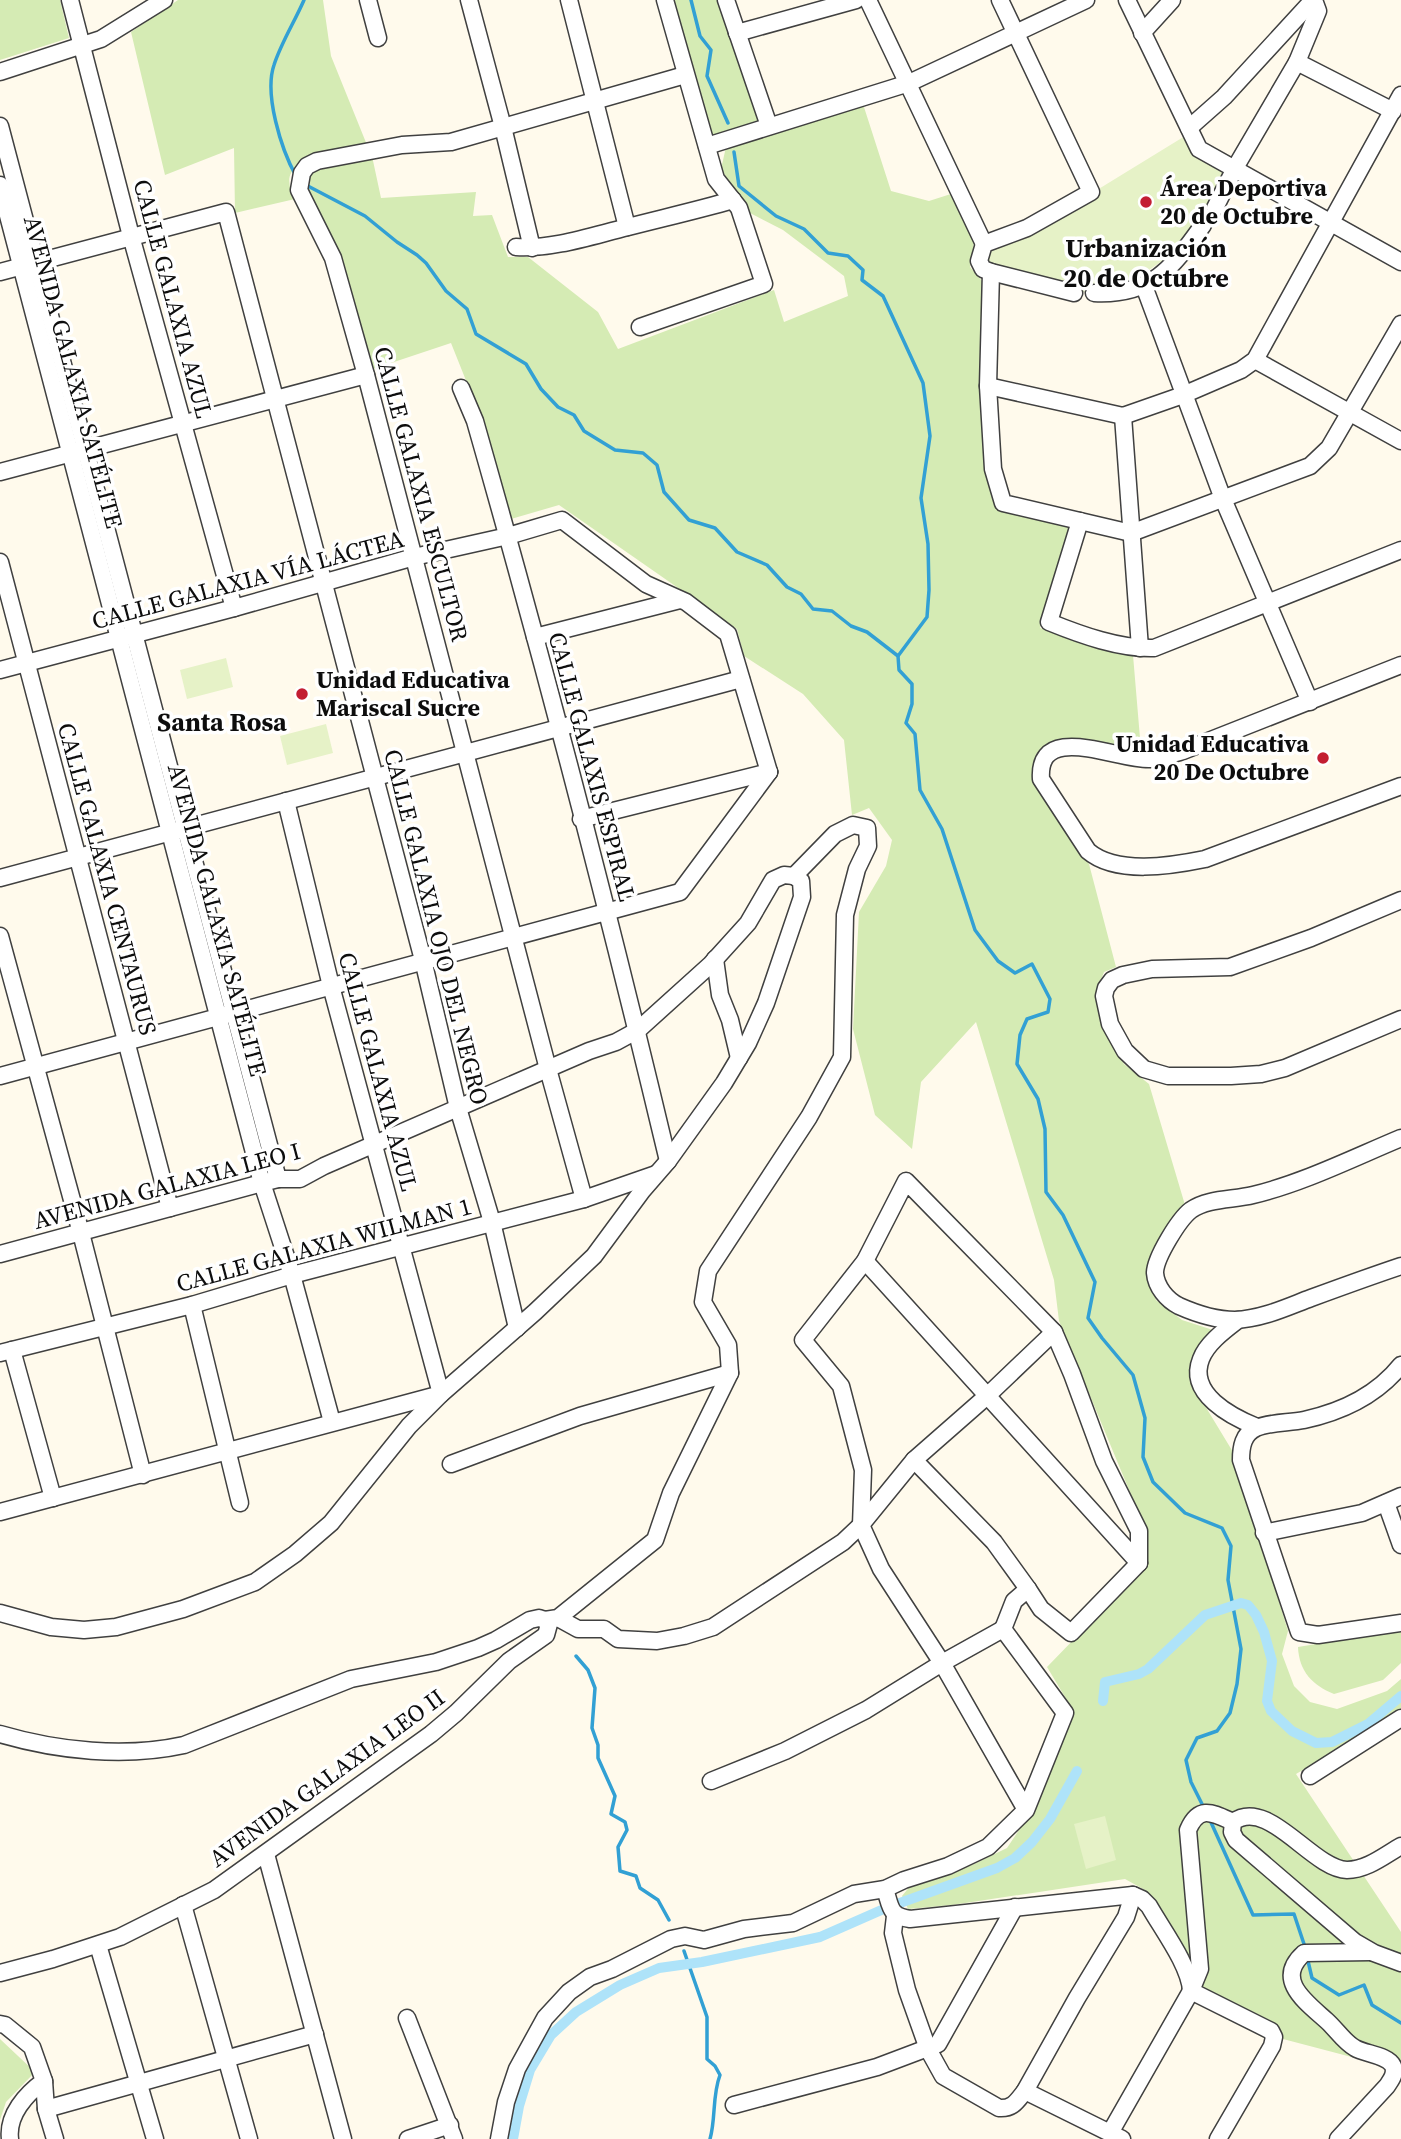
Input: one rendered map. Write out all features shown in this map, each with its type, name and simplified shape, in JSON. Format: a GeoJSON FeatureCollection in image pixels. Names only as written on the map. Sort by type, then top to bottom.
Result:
{"type":"FeatureCollection","features":[{"type":"Feature","properties":{"kind":"street","name":"CALLE GALAXIA AZUL"},"geometry":{"type":"LineString","coordinates":[[70,0],[131,236],[234,608]]}},
{"type":"Feature","properties":{"kind":"street"},"geometry":{"type":"LineString","coordinates":[[0,72],[102,39],[164,0]]}},
{"type":"Feature","properties":{"kind":"street"},"geometry":{"type":"LineString","coordinates":[[368,0],[378,38]]}},
{"type":"Feature","properties":{"kind":"street"},"geometry":{"type":"LineString","coordinates":[[469,0],[503,127],[524,248],[584,239],[733,200]]}},
{"type":"Feature","properties":{"kind":"street"},"geometry":{"type":"LineString","coordinates":[[569,0],[627,227]]}},
{"type":"Feature","properties":{"kind":"street"},"geometry":{"type":"LineString","coordinates":[[640,327],[764,284],[739,208],[716,179],[665,0]]}},
{"type":"Feature","properties":{"kind":"street"},"geometry":{"type":"LineString","coordinates":[[726,0],[769,126]]}},
{"type":"Feature","properties":{"kind":"street"},"geometry":{"type":"LineString","coordinates":[[737,33],[856,0]]}},
{"type":"Feature","properties":{"kind":"street"},"geometry":{"type":"LineString","coordinates":[[868,0],[984,244],[979,261],[983,269],[1074,293]]}},
{"type":"Feature","properties":{"kind":"street"},"geometry":{"type":"LineString","coordinates":[[984,244],[1027,228],[1091,192],[1000,0]]}},
{"type":"Feature","properties":{"kind":"street"},"geometry":{"type":"LineString","coordinates":[[707,146],[909,83],[1086,0]]}},
{"type":"Feature","properties":{"kind":"street"},"geometry":{"type":"LineString","coordinates":[[1127,0],[1199,149],[1401,262]]}},
{"type":"Feature","properties":{"kind":"street"},"geometry":{"type":"LineString","coordinates":[[1142,33],[1172,0]]}},
{"type":"Feature","properties":{"kind":"street"},"geometry":{"type":"LineString","coordinates":[[1189,128],[1224,97],[1313,0],[1318,10],[1297,62],[1235,168],[1215,208]]}},
{"type":"Feature","properties":{"kind":"street"},"geometry":{"type":"LineString","coordinates":[[1297,62],[1393,111]]}},
{"type":"Feature","properties":{"kind":"street"},"geometry":{"type":"LineString","coordinates":[[503,127],[685,75]]}},
{"type":"Feature","properties":{"kind":"street"},"geometry":{"type":"LineString","coordinates":[[988,386],[1123,416],[1183,395],[1241,370],[1255,360],[1401,95]]}},
{"type":"Feature","properties":{"kind":"street","name":"AVENIDA GALAXIA SATÉLITE"},"geometry":{"type":"LineString","coordinates":[[0,126],[29,265],[332,1422]]}},
{"type":"Feature","properties":{"kind":"street","name":"CALLE GALAXIA ESCULTOR"},"geometry":{"type":"LineString","coordinates":[[503,127],[451,142],[402,145],[317,161],[307,166],[302,173],[299,190],[333,258],[584,1199]]}},
{"type":"Feature","properties":{"kind":"street","name":"AVENIDA GALAXIA SATÉLITE"},"geometry":{"type":"LineString","coordinates":[[0,185],[29,265]]}},
{"type":"Feature","properties":{"kind":"street","name":"CALLE GALAXIA OJO DEL NEGRO"},"geometry":{"type":"LineString","coordinates":[[131,236],[226,212],[423,960],[458,1108],[492,1222],[517,1328]]}},
{"type":"Feature","properties":{"kind":"street"},"geometry":{"type":"LineString","coordinates":[[1094,293],[1118,295],[1144,286],[1162,275],[1185,251],[1203,225]]}},
{"type":"Feature","properties":{"kind":"street"},"geometry":{"type":"LineString","coordinates":[[0,272],[131,236]]}},
{"type":"Feature","properties":{"kind":"street"},"geometry":{"type":"LineString","coordinates":[[991,272],[988,386],[993,469],[1003,503],[1131,533],[1310,466],[1329,448],[1401,324]]}},
{"type":"Feature","properties":{"kind":"street"},"geometry":{"type":"LineString","coordinates":[[1144,286],[1223,499],[1310,702]]}},
{"type":"Feature","properties":{"kind":"street"},"geometry":{"type":"LineString","coordinates":[[1255,360],[1401,441]]}},
{"type":"Feature","properties":{"kind":"street"},"geometry":{"type":"LineString","coordinates":[[0,472],[366,375]]}},
{"type":"Feature","properties":{"kind":"street","name":"CALLE GALAXIS ESPIRAL"},"geometry":{"type":"LineString","coordinates":[[461,388],[475,421],[508,536],[638,1030],[663,1168]]}},
{"type":"Feature","properties":{"kind":"street"},"geometry":{"type":"LineString","coordinates":[[1123,416],[1140,649]]}},
{"type":"Feature","properties":{"kind":"street","name":"CALLE GALAXIA VÍA LÁCTEA"},"geometry":{"type":"LineString","coordinates":[[0,670],[414,557],[508,536],[562,520],[646,584],[680,600]]}},
{"type":"Feature","properties":{"kind":"street"},"geometry":{"type":"LineString","coordinates":[[1080,521],[1049,622],[1075,633],[1140,649],[1154,648],[1401,550]]}},
{"type":"Feature","properties":{"kind":"street","name":"CALLE GALAXIA CENTAURUS"},"geometry":{"type":"LineString","coordinates":[[0,562],[170,1208]]}},
{"type":"Feature","properties":{"kind":"street"},"geometry":{"type":"LineString","coordinates":[[535,637],[680,600],[729,634],[769,772]]}},
{"type":"Feature","properties":{"kind":"street"},"geometry":{"type":"LineString","coordinates":[[1401,665],[1182,751],[1150,759],[1067,746],[1057,748],[1046,755],[1040,767],[1041,779],[1088,851],[1095,857],[1116,865],[1174,865],[1205,859],[1401,786]]}},
{"type":"Feature","properties":{"kind":"street"},"geometry":{"type":"LineString","coordinates":[[0,878],[741,679]]}},
{"type":"Feature","properties":{"kind":"street"},"geometry":{"type":"LineString","coordinates":[[581,819],[769,772]]}},
{"type":"Feature","properties":{"kind":"street"},"geometry":{"type":"LineString","coordinates":[[0,1076],[127,1044],[226,1014],[680,892],[769,772]]}},
{"type":"Feature","properties":{"kind":"street","name":"CALLE GALAXIA AZUL"},"geometry":{"type":"LineString","coordinates":[[286,801],[372,1144],[441,1394]]}},
{"type":"Feature","properties":{"kind":"street","name":"AVENIDA GALAXIA LEO I"},"geometry":{"type":"LineString","coordinates":[[0,1254],[270,1181],[300,1178],[372,1144],[616,1042],[638,1030],[715,959],[748,923],[774,880],[784,875],[794,876],[835,834],[853,824],[867,828],[868,846],[857,869],[845,915],[842,1057],[809,1116],[708,1271],[703,1302],[728,1345],[730,1373]]}},
{"type":"Feature","properties":{"kind":"street"},"geometry":{"type":"LineString","coordinates":[[0,1613],[61,1629],[90,1629],[116,1627],[183,1609],[254,1582],[295,1554],[331,1524],[385,1454],[441,1394],[594,1256],[663,1168],[724,1083],[766,1003],[802,897],[801,881],[794,876]]}},
{"type":"Feature","properties":{"kind":"street"},"geometry":{"type":"LineString","coordinates":[[1401,900],[1311,938],[1230,967],[1152,969],[1123,975],[1112,980],[1104,996],[1116,1038],[1134,1061],[1156,1074],[1195,1077],[1241,1075],[1285,1068],[1401,1019]]}},
{"type":"Feature","properties":{"kind":"street"},"geometry":{"type":"LineString","coordinates":[[0,936],[106,1327],[143,1475]]}},
{"type":"Feature","properties":{"kind":"street"},"geometry":{"type":"LineString","coordinates":[[715,959],[720,995],[730,1020],[739,1058]]}},
{"type":"Feature","properties":{"kind":"street"},"geometry":{"type":"LineString","coordinates":[[1401,1138],[1282,1186],[1205,1204],[1187,1213],[1160,1257],[1155,1275],[1158,1286],[1174,1303],[1221,1319],[1238,1320],[1273,1312],[1401,1266]]}},
{"type":"Feature","properties":{"kind":"street","name":"CALLE GALAXIA WILMAN 1"},"geometry":{"type":"LineString","coordinates":[[6,1351],[192,1305],[292,1275],[584,1199],[663,1168]]}},
{"type":"Feature","properties":{"kind":"street"},"geometry":{"type":"LineString","coordinates":[[914,1460],[995,1542],[1041,1609],[1071,1633],[1139,1563],[1139,1531],[1104,1461],[1054,1332],[906,1181],[864,1261],[803,1340],[841,1386],[863,1470],[861,1525],[881,1569],[942,1663],[1026,1810]]}},
{"type":"Feature","properties":{"kind":"street"},"geometry":{"type":"LineString","coordinates":[[864,1261],[1139,1563]]}},
{"type":"Feature","properties":{"kind":"street"},"geometry":{"type":"LineString","coordinates":[[192,1305],[240,1503]]}},
{"type":"Feature","properties":{"kind":"street"},"geometry":{"type":"LineString","coordinates":[[1238,1320],[1206,1350],[1200,1360],[1201,1386],[1225,1411],[1257,1427]]}},
{"type":"Feature","properties":{"kind":"street"},"geometry":{"type":"LineString","coordinates":[[552,1619],[578,1629],[604,1629],[618,1639],[657,1641],[684,1636],[713,1626],[843,1542],[861,1525],[914,1460],[1054,1332]]}},
{"type":"Feature","properties":{"kind":"street"},"geometry":{"type":"LineString","coordinates":[[6,1351],[53,1498]]}},
{"type":"Feature","properties":{"kind":"street"},"geometry":{"type":"LineString","coordinates":[[1401,1365],[1392,1376],[1361,1400],[1306,1419],[1257,1427],[1248,1433],[1241,1446],[1241,1460],[1299,1632],[1318,1635],[1401,1623]]}},
{"type":"Feature","properties":{"kind":"street"},"geometry":{"type":"LineString","coordinates":[[451,1464],[580,1416],[730,1373]]}},
{"type":"Feature","properties":{"kind":"street"},"geometry":{"type":"LineString","coordinates":[[552,1619],[655,1540],[671,1493],[730,1373]]}},
{"type":"Feature","properties":{"kind":"street"},"geometry":{"type":"LineString","coordinates":[[0,1512],[441,1394]]}},
{"type":"Feature","properties":{"kind":"street"},"geometry":{"type":"LineString","coordinates":[[1265,1533],[1362,1513],[1401,1496]]}},
{"type":"Feature","properties":{"kind":"street"},"geometry":{"type":"LineString","coordinates":[[1386,1503],[1401,1545]]}},
{"type":"Feature","properties":{"kind":"street"},"geometry":{"type":"LineString","coordinates":[[711,1781],[785,1751],[866,1710],[1003,1629],[1013,1601],[1028,1588]]}},
{"type":"Feature","properties":{"kind":"street","name":"AVENIDA GALAXIA LEO II"},"geometry":{"type":"LineString","coordinates":[[0,1734],[53,1746],[124,1751],[165,1749],[184,1745],[352,1679],[436,1662],[496,1640],[530,1620],[552,1619]]}},
{"type":"Feature","properties":{"kind":"street","name":"AVENIDA GALAXIA LEO II"},"geometry":{"type":"LineString","coordinates":[[0,1973],[98,1945],[156,1920],[214,1890],[440,1727],[509,1661],[547,1635],[552,1619]]}},
{"type":"Feature","properties":{"kind":"street"},"geometry":{"type":"LineString","coordinates":[[499,2139],[506,2102],[517,2069],[532,2041],[545,2018],[569,1992],[590,1977],[612,1969],[671,1939],[685,1936],[704,1940],[744,1928],[793,1923],[855,1894],[885,1889],[948,1866],[988,1847],[1026,1810],[1065,1713],[1003,1629]]}},
{"type":"Feature","properties":{"kind":"street"},"geometry":{"type":"LineString","coordinates":[[1310,1776],[1401,1718]]}},
{"type":"Feature","properties":{"kind":"street"},"geometry":{"type":"LineString","coordinates":[[1025,2091],[1116,2136],[1200,1969],[1188,1830],[1193,1818],[1201,1813],[1213,1812],[1233,1822]]}},
{"type":"Feature","properties":{"kind":"street"},"geometry":{"type":"LineString","coordinates":[[1401,1846],[1368,1866],[1344,1870],[1318,1858],[1286,1833],[1255,1816],[1240,1817],[1233,1822],[1232,1832],[1236,1840],[1324,1918],[1356,1942],[1401,1963]]}},
{"type":"Feature","properties":{"kind":"street"},"geometry":{"type":"LineString","coordinates":[[266,1854],[343,2139]]}},
{"type":"Feature","properties":{"kind":"street"},"geometry":{"type":"LineString","coordinates":[[885,1889],[894,1914],[893,1933],[907,1990],[928,2049],[943,2076],[999,2108],[1008,2109],[1015,2105],[1025,2091],[1076,1998],[1126,1917],[1133,1895]]}},
{"type":"Feature","properties":{"kind":"street"},"geometry":{"type":"LineString","coordinates":[[894,1914],[910,1919],[1133,1895],[1149,1906],[1186,1970],[1191,1991]]}},
{"type":"Feature","properties":{"kind":"street"},"geometry":{"type":"LineString","coordinates":[[183,1905],[249,2139]]}},
{"type":"Feature","properties":{"kind":"street"},"geometry":{"type":"LineString","coordinates":[[734,2105],[877,2067],[938,2044],[1015,1907]]}},
{"type":"Feature","properties":{"kind":"street"},"geometry":{"type":"LineString","coordinates":[[98,1945],[155,2139]]}},
{"type":"Feature","properties":{"kind":"street"},"geometry":{"type":"LineString","coordinates":[[1338,2139],[1387,2086],[1394,2076],[1393,2067],[1387,2059],[1364,2053],[1351,2046],[1303,2000],[1293,1984],[1294,1963],[1304,1953],[1374,1952]]}},
{"type":"Feature","properties":{"kind":"street"},"geometry":{"type":"LineString","coordinates":[[1191,1991],[1271,2031],[1274,2037],[1272,2046],[1218,2139]]}},
{"type":"Feature","properties":{"kind":"street"},"geometry":{"type":"LineString","coordinates":[[407,2018],[452,2132],[408,2139]]}},
{"type":"Feature","properties":{"kind":"street"},"geometry":{"type":"LineString","coordinates":[[0,2024],[5,2025],[32,2047],[44,2081],[46,2109],[55,2139]]}},
{"type":"Feature","properties":{"kind":"street"},"geometry":{"type":"LineString","coordinates":[[46,2109],[315,2034]]}},
{"type":"Feature","properties":{"kind":"street"},"geometry":{"type":"LineString","coordinates":[[10,2139],[9,2130],[16,2111],[44,2081]]}},
{"type":"Feature","properties":{"kind":"green space"},"geometry":{"type":"Polygon","coordinates":[[[0,0],[60,0],[69,38],[0,60],[0,0]]]}},
{"type":"Feature","properties":{"kind":"green space"},"geometry":{"type":"Polygon","coordinates":[[[178,0],[323,0],[331,56],[367,145],[325,153],[299,164],[291,173],[289,184],[295,199],[235,213],[234,148],[165,175],[131,32],[178,0]]]}},
{"type":"Feature","properties":{"kind":"green space"},"geometry":{"type":"Polygon","coordinates":[[[672,0],[719,0],[760,121],[714,135],[706,131],[672,0]]]}},
{"type":"Feature","properties":{"kind":"green space"},"geometry":{"type":"Polygon","coordinates":[[[863,104],[891,191],[929,201],[954,193],[974,243],[970,267],[982,281],[985,471],[996,506],[1071,527],[1040,628],[1133,655],[1141,750],[1057,740],[1036,754],[1034,778],[1089,864],[1116,967],[1104,972],[1096,993],[1101,1024],[1124,1064],[1149,1084],[1185,1205],[1152,1250],[1149,1277],[1156,1300],[1182,1320],[1213,1330],[1193,1356],[1196,1391],[1233,1452],[1288,1631],[1282,1654],[1294,1686],[1310,1702],[1337,1709],[1387,1691],[1401,1679],[1401,1712],[1296,1774],[1401,1932],[1401,2070],[1283,2039],[1269,2020],[1206,1991],[1145,1890],[1125,1879],[908,1909],[902,1896],[911,1885],[972,1865],[1007,1848],[1031,1812],[1074,1712],[1047,1667],[1145,1566],[1144,1526],[1059,1321],[1054,1280],[976,1022],[921,1082],[912,1149],[875,1115],[853,1029],[859,912],[886,866],[892,840],[869,808],[852,815],[844,740],[803,694],[744,656],[737,629],[559,505],[511,519],[485,428],[451,343],[373,369],[339,251],[314,208],[306,183],[311,169],[372,156],[381,198],[476,192],[473,216],[492,215],[508,257],[528,257],[598,312],[618,349],[774,290],[784,322],[848,296],[844,276],[783,230],[750,213],[721,169],[726,147],[863,104]]]}},
{"type":"Feature","properties":{"kind":"green space","name":"Área Deportiva 20 de Octubre"},"geometry":{"type":"Polygon","coordinates":[[[1185,136],[1229,172],[1209,214],[1182,247],[1129,284],[1084,292],[987,266],[985,251],[1097,190],[1185,136]]]}},
{"type":"Feature","properties":{"kind":"green space"},"geometry":{"type":"Polygon","coordinates":[[[226,658],[233,687],[187,699],[180,670],[226,658]]]}},
{"type":"Feature","properties":{"kind":"green space"},"geometry":{"type":"Polygon","coordinates":[[[326,724],[333,753],[287,765],[280,736],[326,724]]]}},
{"type":"Feature","properties":{"kind":"green space"},"geometry":{"type":"Polygon","coordinates":[[[1401,1632],[1401,1663],[1383,1680],[1334,1694],[1313,1682],[1304,1670],[1299,1656],[1298,1647],[1401,1632]]]}},
{"type":"Feature","properties":{"kind":"green space"},"geometry":{"type":"Polygon","coordinates":[[[1105,1816],[1116,1860],[1086,1869],[1074,1824],[1105,1816]]]}},
{"type":"Feature","properties":{"kind":"green space"},"geometry":{"type":"Polygon","coordinates":[[[0,2039],[35,2072],[6,2102],[0,2120],[0,2039]]]}},
{"type":"Feature","properties":{"kind":"waterway"},"geometry":{"type":"LineString","coordinates":[[296,176],[276,121],[271,77],[280,49],[304,0]]}},
{"type":"Feature","properties":{"kind":"waterway"},"geometry":{"type":"LineString","coordinates":[[691,0],[700,36],[711,50],[707,76],[728,123]]}},
{"type":"Feature","properties":{"kind":"waterway"},"geometry":{"type":"LineString","coordinates":[[734,152],[739,186],[776,216],[804,229],[828,253],[848,256],[863,270],[862,280],[883,296],[923,383],[930,436],[921,498],[928,544],[927,617],[898,656]]}},
{"type":"Feature","properties":{"kind":"waterway"},"geometry":{"type":"LineString","coordinates":[[306,185],[365,216],[417,255],[446,291],[467,309],[476,334],[526,364],[541,389],[558,407],[574,415],[584,431],[615,450],[643,453],[657,465],[664,492],[689,520],[715,528],[737,552],[767,565],[787,587],[801,594],[813,609],[832,611],[851,626],[867,632],[898,656],[899,670],[912,684],[912,704],[906,723],[915,734],[920,790],[942,829],[975,930],[998,961],[1015,973],[1032,964],[1050,999],[1048,1012],[1027,1019],[1020,1035],[1017,1064],[1038,1099],[1045,1129],[1046,1192],[1063,1215],[1095,1282],[1088,1318],[1133,1375],[1145,1418],[1143,1457],[1153,1482],[1185,1513],[1222,1528],[1231,1546],[1228,1580],[1241,1649],[1230,1713],[1217,1731],[1197,1738],[1186,1760],[1191,1782],[1202,1804]]}},
{"type":"Feature","properties":{"kind":"waterway"},"geometry":{"type":"LineString","coordinates":[[1103,1701],[1105,1682],[1139,1674],[1148,1669],[1205,1615],[1241,1603],[1248,1605],[1256,1615],[1272,1661],[1267,1701],[1271,1711],[1292,1731],[1316,1743],[1332,1742],[1368,1724],[1401,1696]]}},
{"type":"Feature","properties":{"kind":"waterway"},"geometry":{"type":"LineString","coordinates":[[576,1656],[588,1670],[595,1688],[592,1728],[598,1745],[598,1758],[615,1796],[611,1814],[625,1822],[627,1830],[618,1847],[620,1871],[636,1876],[640,1888],[658,1900],[669,1920]]}},
{"type":"Feature","properties":{"kind":"waterway"},"geometry":{"type":"LineString","coordinates":[[513,2139],[530,2070],[551,2035],[576,2012],[620,1985],[659,1968],[702,1962],[820,1937],[886,1908],[997,1868],[1015,1858],[1032,1842],[1050,1819],[1077,1771]]}},
{"type":"Feature","properties":{"kind":"waterway"},"geometry":{"type":"LineString","coordinates":[[1209,1818],[1253,1915],[1294,1914],[1304,1944]]}},
{"type":"Feature","properties":{"kind":"waterway"},"geometry":{"type":"LineString","coordinates":[[684,1951],[707,2017],[707,2059],[720,2075],[710,2139]]}},
{"type":"Feature","properties":{"kind":"waterway"},"geometry":{"type":"LineString","coordinates":[[1308,1961],[1312,1978],[1339,1995],[1364,1985],[1372,2005],[1401,2023]]}},
{"type":"Feature","properties":{"kind":"place","name":"Área Deportiva 20 de Octubre"},"geometry":{"type":"Point","coordinates":[1146,202]}},
{"type":"Feature","properties":{"kind":"place","name":"Unidad Educativa Mariscal Sucre"},"geometry":{"type":"Point","coordinates":[302,694]}},
{"type":"Feature","properties":{"kind":"place","name":"Unidad Educativa 20 De Octubre"},"geometry":{"type":"Point","coordinates":[1323,758]}},
{"type":"Feature","properties":{"kind":"district","name":"Urbanización 20 de Octubre"},"geometry":{"type":"Point","coordinates":[1146,263]}},
{"type":"Feature","properties":{"kind":"district","name":"Santa Rosa"},"geometry":{"type":"Point","coordinates":[222,722]}}]}
